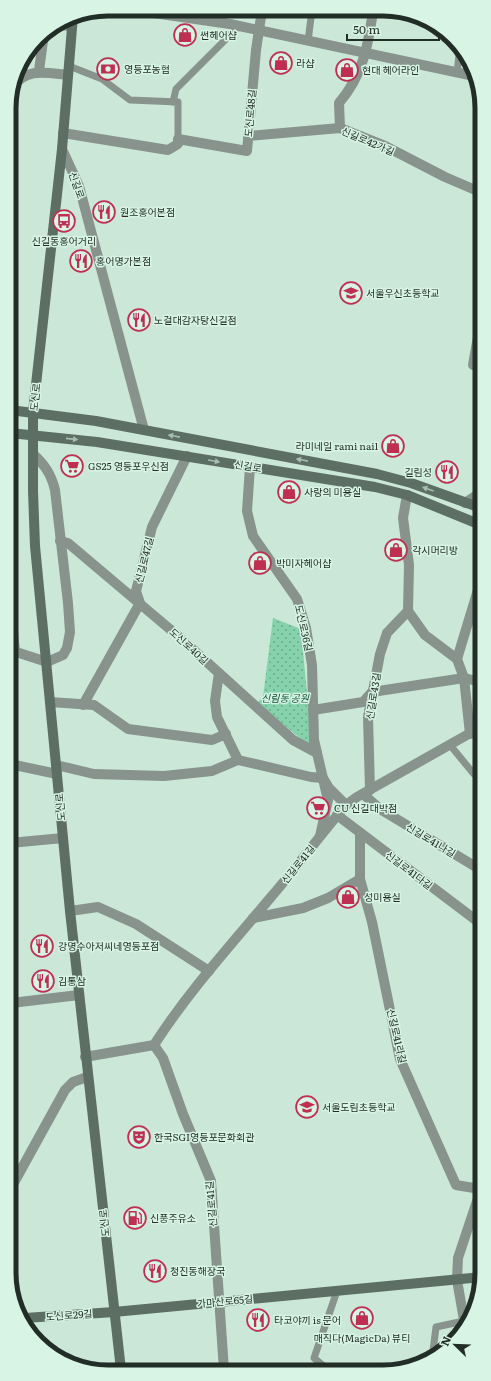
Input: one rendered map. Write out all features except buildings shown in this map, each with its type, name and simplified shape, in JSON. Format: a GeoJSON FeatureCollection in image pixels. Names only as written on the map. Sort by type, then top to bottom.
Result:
{"type":"FeatureCollection","features":[{"type":"Feature","properties":{"kind":"main road","name":"도신로"},"geometry":{"type":"LineString","coordinates":[[72,24],[62,149],[33,412],[35,546],[85,1057],[120,1365]]}},
{"type":"Feature","properties":{"kind":"main road","name":"신길로"},"geometry":{"type":"LineString","coordinates":[[16,411],[144,430],[394,478],[475,506]]}},
{"type":"Feature","properties":{"kind":"main road","name":"신길로"},"geometry":{"type":"LineString","coordinates":[[16,434],[97,442],[375,487],[407,496],[475,523]]}},
{"type":"Feature","properties":{"kind":"main road","name":"가마산로65길"},"geometry":{"type":"LineString","coordinates":[[114,1312],[475,1278]]}},
{"type":"Feature","properties":{"kind":"main road","name":"도신로29길"},"geometry":{"type":"LineString","coordinates":[[27,1318],[114,1312]]}},
{"type":"Feature","properties":{"kind":"street"},"geometry":{"type":"LineString","coordinates":[[202,16],[239,26],[469,75]]}},
{"type":"Feature","properties":{"kind":"street","name":"도신로48길"},"geometry":{"type":"LineString","coordinates":[[178,139],[247,151],[256,50],[261,16]]}},
{"type":"Feature","properties":{"kind":"street"},"geometry":{"type":"LineString","coordinates":[[340,128],[339,103],[351,89],[366,53],[372,16]]}},
{"type":"Feature","properties":{"kind":"street"},"geometry":{"type":"LineString","coordinates":[[39,72],[43,43]]}},
{"type":"Feature","properties":{"kind":"street"},"geometry":{"type":"LineString","coordinates":[[21,78],[39,72],[68,71]]}},
{"type":"Feature","properties":{"kind":"street","name":"신길로42가길"},"geometry":{"type":"LineString","coordinates":[[248,136],[340,128],[385,146],[445,177],[475,190]]}},
{"type":"Feature","properties":{"kind":"street"},"geometry":{"type":"LineString","coordinates":[[63,133],[168,150],[178,144],[178,139]]}},
{"type":"Feature","properties":{"kind":"street","name":"신길로"},"geometry":{"type":"LineString","coordinates":[[62,149],[79,186],[144,430]]}},
{"type":"Feature","properties":{"kind":"street"},"geometry":{"type":"LineString","coordinates":[[475,354],[473,365],[475,365]]}},
{"type":"Feature","properties":{"kind":"street"},"geometry":{"type":"LineString","coordinates":[[16,652],[46,662],[63,655],[67,648],[70,632],[55,490],[51,475],[44,463],[33,454]]}},
{"type":"Feature","properties":{"kind":"street","name":"신길로47길"},"geometry":{"type":"LineString","coordinates":[[140,604],[136,590],[152,527],[187,456]]}},
{"type":"Feature","properties":{"kind":"street","name":"도신로36길"},"geometry":{"type":"LineString","coordinates":[[250,467],[247,511],[253,536],[297,599],[306,628],[312,665],[312,728],[320,771],[329,788],[346,805]]}},
{"type":"Feature","properties":{"kind":"street"},"geometry":{"type":"LineString","coordinates":[[407,496],[403,518],[410,565],[408,611],[425,635],[457,659],[464,678],[470,734]]}},
{"type":"Feature","properties":{"kind":"street"},"geometry":{"type":"LineString","coordinates":[[465,503],[475,496]]}},
{"type":"Feature","properties":{"kind":"street","name":"도신로40길"},"geometry":{"type":"LineString","coordinates":[[60,541],[68,543],[140,604],[219,673],[292,740],[317,753]]}},
{"type":"Feature","properties":{"kind":"street"},"geometry":{"type":"LineString","coordinates":[[457,659],[475,600]]}},
{"type":"Feature","properties":{"kind":"street"},"geometry":{"type":"LineString","coordinates":[[84,704],[140,604]]}},
{"type":"Feature","properties":{"kind":"street","name":"신길로43길"},"geometry":{"type":"LineString","coordinates":[[367,792],[368,717],[380,654],[387,633],[408,611]]}},
{"type":"Feature","properties":{"kind":"street"},"geometry":{"type":"LineString","coordinates":[[219,673],[215,701],[217,717],[238,760]]}},
{"type":"Feature","properties":{"kind":"street"},"geometry":{"type":"LineString","coordinates":[[313,710],[363,702],[372,692],[464,678],[475,681]]}},
{"type":"Feature","properties":{"kind":"street"},"geometry":{"type":"LineString","coordinates":[[50,702],[94,705],[128,729],[212,740],[226,734]]}},
{"type":"Feature","properties":{"kind":"street","name":"신길로41길"},"geometry":{"type":"LineString","coordinates":[[224,1365],[218,1302],[211,1181],[183,1114],[163,1058],[154,1045],[166,1026],[209,971],[346,805],[475,731]]}},
{"type":"Feature","properties":{"kind":"street"},"geometry":{"type":"LineString","coordinates":[[16,765],[94,774],[164,776],[212,771],[238,760],[311,777],[323,778]]}},
{"type":"Feature","properties":{"kind":"street","name":"도신로36길"},"geometry":{"type":"LineString","coordinates":[[319,838],[328,800],[323,778]]}},
{"type":"Feature","properties":{"kind":"street","name":"신길로41나길"},"geometry":{"type":"LineString","coordinates":[[367,792],[380,809],[475,866]]}},
{"type":"Feature","properties":{"kind":"street","name":"신길로41다길"},"geometry":{"type":"LineString","coordinates":[[337,815],[475,919]]}},
{"type":"Feature","properties":{"kind":"street","name":"신길로41라길"},"geometry":{"type":"LineString","coordinates":[[360,833],[360,879],[372,922],[400,1059],[456,1185],[475,1187]]}},
{"type":"Feature","properties":{"kind":"street"},"geometry":{"type":"LineString","coordinates":[[16,842],[63,838]]}},
{"type":"Feature","properties":{"kind":"street"},"geometry":{"type":"LineString","coordinates":[[254,918],[303,908],[328,898],[360,879]]}},
{"type":"Feature","properties":{"kind":"street"},"geometry":{"type":"LineString","coordinates":[[70,911],[98,908],[136,924],[209,971]]}},
{"type":"Feature","properties":{"kind":"street"},"geometry":{"type":"LineString","coordinates":[[16,1001],[79,995]]}},
{"type":"Feature","properties":{"kind":"street"},"geometry":{"type":"LineString","coordinates":[[85,1057],[154,1045]]}},
{"type":"Feature","properties":{"kind":"street"},"geometry":{"type":"LineString","coordinates":[[16,1179],[65,1090],[73,1082],[88,1077]]}},
{"type":"Feature","properties":{"kind":"street"},"geometry":{"type":"LineString","coordinates":[[463,1319],[457,1280],[458,1258],[475,1206]]}},
{"type":"Feature","properties":{"kind":"lane"},"geometry":{"type":"LineString","coordinates":[[308,40],[311,16]]}},
{"type":"Feature","properties":{"kind":"lane"},"geometry":{"type":"LineString","coordinates":[[173,102],[176,88],[239,26]]}},
{"type":"Feature","properties":{"kind":"lane"},"geometry":{"type":"LineString","coordinates":[[457,73],[459,56]]}},
{"type":"Feature","properties":{"kind":"lane"},"geometry":{"type":"LineString","coordinates":[[68,71],[102,79],[130,100],[178,102],[178,139]]}},
{"type":"Feature","properties":{"kind":"lane"},"geometry":{"type":"LineString","coordinates":[[450,745],[475,775]]}},
{"type":"Feature","properties":{"kind":"lane"},"geometry":{"type":"LineString","coordinates":[[321,1365],[314,1358],[337,1291]]}},
{"type":"Feature","properties":{"kind":"lane"},"geometry":{"type":"LineString","coordinates":[[433,1350],[436,1327],[459,1325]]}},
{"type":"Feature","properties":{"kind":"green space","name":"신림동 공원"},"geometry":{"type":"Polygon","coordinates":[[[273,618],[301,629],[312,748],[257,703],[263,697],[273,618]]]}},
{"type":"Feature","properties":{"kind":"place","name":"썬헤어샵"},"geometry":{"type":"Point","coordinates":[185,35]}},
{"type":"Feature","properties":{"kind":"place","name":"라샵"},"geometry":{"type":"Point","coordinates":[281,63]}},
{"type":"Feature","properties":{"kind":"place","name":"영등포농협"},"geometry":{"type":"Point","coordinates":[108,69]}},
{"type":"Feature","properties":{"kind":"place","name":"현대 헤어라인"},"geometry":{"type":"Point","coordinates":[347,70]}},
{"type":"Feature","properties":{"kind":"place","name":"원조홍어본점"},"geometry":{"type":"Point","coordinates":[104,212]}},
{"type":"Feature","properties":{"kind":"place","name":"신길동홍어거리"},"geometry":{"type":"Point","coordinates":[64,221]}},
{"type":"Feature","properties":{"kind":"place","name":"홍어명가본점"},"geometry":{"type":"Point","coordinates":[81,261]}},
{"type":"Feature","properties":{"kind":"place","name":"서울우신초등학교"},"geometry":{"type":"Point","coordinates":[351,293]}},
{"type":"Feature","properties":{"kind":"place","name":"노걸대감자탕신길점"},"geometry":{"type":"Point","coordinates":[139,320]}},
{"type":"Feature","properties":{"kind":"place","name":"라미네일 rami nail"},"geometry":{"type":"Point","coordinates":[393,446]}},
{"type":"Feature","properties":{"kind":"place","name":"GS25 영등포우신점"},"geometry":{"type":"Point","coordinates":[72,466]}},
{"type":"Feature","properties":{"kind":"place","name":"길림성"},"geometry":{"type":"Point","coordinates":[447,472]}},
{"type":"Feature","properties":{"kind":"place","name":"사랑의 미용실"},"geometry":{"type":"Point","coordinates":[289,492]}},
{"type":"Feature","properties":{"kind":"place","name":"각시머리방"},"geometry":{"type":"Point","coordinates":[396,550]}},
{"type":"Feature","properties":{"kind":"place","name":"박미자헤어샵"},"geometry":{"type":"Point","coordinates":[260,563]}},
{"type":"Feature","properties":{"kind":"place","name":"CU 신길대박점"},"geometry":{"type":"Point","coordinates":[318,808]}},
{"type":"Feature","properties":{"kind":"place","name":"성미용실"},"geometry":{"type":"Point","coordinates":[348,897]}},
{"type":"Feature","properties":{"kind":"place","name":"강명수아저씨네영등포점"},"geometry":{"type":"Point","coordinates":[42,946]}},
{"type":"Feature","properties":{"kind":"place","name":"김통삼"},"geometry":{"type":"Point","coordinates":[43,981]}},
{"type":"Feature","properties":{"kind":"place","name":"서울도림초등학교"},"geometry":{"type":"Point","coordinates":[307,1107]}},
{"type":"Feature","properties":{"kind":"place","name":"한국SGI영등포문화회관"},"geometry":{"type":"Point","coordinates":[139,1137]}},
{"type":"Feature","properties":{"kind":"place","name":"신풍주유소"},"geometry":{"type":"Point","coordinates":[135,1218]}},
{"type":"Feature","properties":{"kind":"place","name":"청진동해장국"},"geometry":{"type":"Point","coordinates":[155,1271]}},
{"type":"Feature","properties":{"kind":"place","name":"매직다(MagicDa) 뷰티"},"geometry":{"type":"Point","coordinates":[362,1318]}},
{"type":"Feature","properties":{"kind":"place","name":"타코야끼 is 문어"},"geometry":{"type":"Point","coordinates":[258,1320]}}]}
